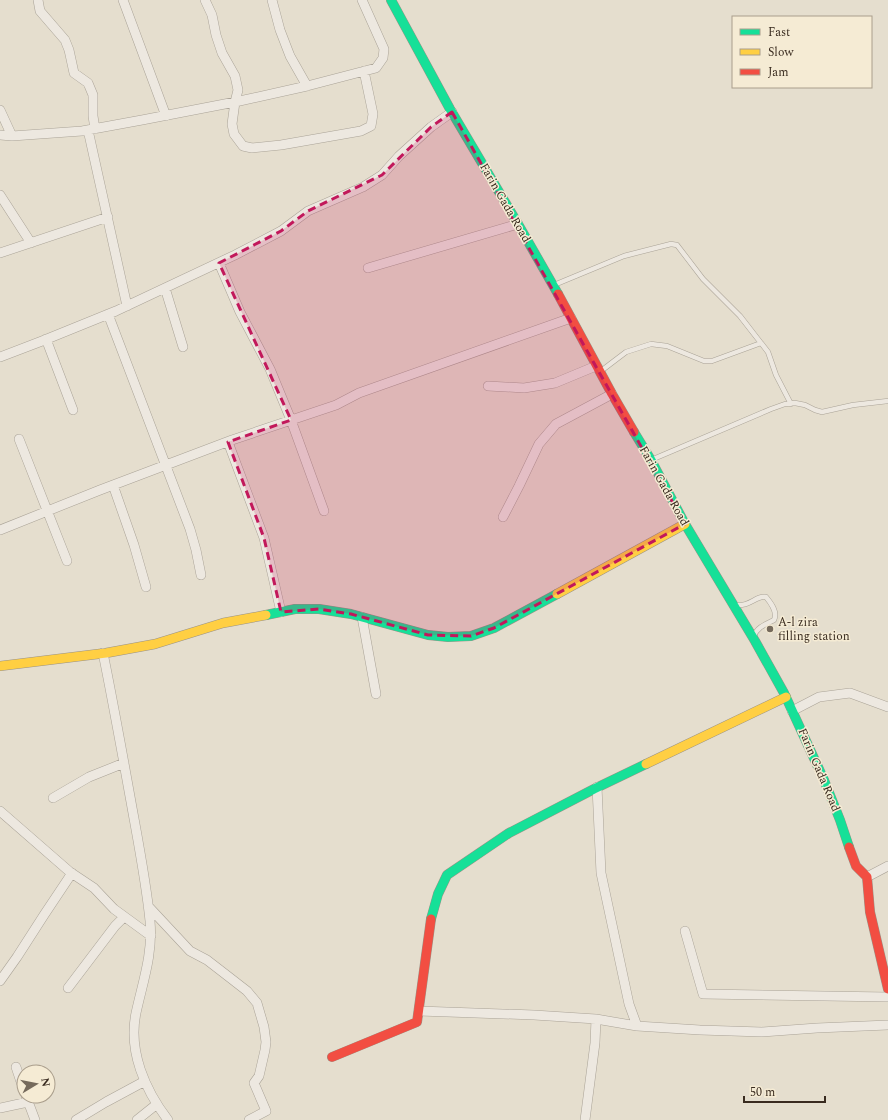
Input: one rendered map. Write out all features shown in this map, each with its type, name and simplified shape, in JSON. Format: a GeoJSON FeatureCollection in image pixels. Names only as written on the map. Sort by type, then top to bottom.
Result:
{"type":"FeatureCollection","features":[{"type":"Feature","properties":{"kind":"street"},"geometry":{"type":"LineString","coordinates":[[38,0],[40,11],[65,40],[74,73],[88,82],[93,95],[93,116],[91,129],[127,306]]}},
{"type":"Feature","properties":{"kind":"street"},"geometry":{"type":"LineString","coordinates":[[123,0],[166,116]]}},
{"type":"Feature","properties":{"kind":"street"},"geometry":{"type":"LineString","coordinates":[[205,0],[212,15],[216,35],[222,53],[235,76],[238,90],[232,124],[234,134],[243,146],[252,148],[281,145],[361,131],[371,126],[373,114],[364,71]]}},
{"type":"Feature","properties":{"kind":"street"},"geometry":{"type":"LineString","coordinates":[[272,0],[280,30],[290,56],[307,86]]}},
{"type":"Feature","properties":{"kind":"street"},"geometry":{"type":"LineString","coordinates":[[0,135],[12,136],[91,129],[166,116],[307,86],[376,68],[383,58],[384,49],[362,0]]}},
{"type":"Feature","properties":{"kind":"street","name":"Farin Gada Road"},"geometry":{"type":"LineString","coordinates":[[391,0],[452,112],[518,224],[612,394],[651,460],[685,524],[786,697],[824,780],[856,866],[867,877]]}},
{"type":"Feature","properties":{"kind":"street"},"geometry":{"type":"LineString","coordinates":[[0,110],[12,136]]}},
{"type":"Feature","properties":{"kind":"street"},"geometry":{"type":"LineString","coordinates":[[0,357],[127,306],[235,256],[281,231],[308,211],[363,187],[382,175],[399,156],[431,127],[452,112]]}},
{"type":"Feature","properties":{"kind":"street"},"geometry":{"type":"LineString","coordinates":[[0,195],[32,243]]}},
{"type":"Feature","properties":{"kind":"street"},"geometry":{"type":"LineString","coordinates":[[0,253],[108,217]]}},
{"type":"Feature","properties":{"kind":"street"},"geometry":{"type":"LineString","coordinates":[[368,268],[518,224]]}},
{"type":"Feature","properties":{"kind":"street"},"geometry":{"type":"LineString","coordinates":[[219,263],[240,312],[270,369],[291,420],[324,511]]}},
{"type":"Feature","properties":{"kind":"street"},"geometry":{"type":"LineString","coordinates":[[164,288],[183,348]]}},
{"type":"Feature","properties":{"kind":"street"},"geometry":{"type":"LineString","coordinates":[[108,314],[190,529],[201,575]]}},
{"type":"Feature","properties":{"kind":"street"},"geometry":{"type":"LineString","coordinates":[[0,530],[165,465],[336,405],[359,393],[570,318]]}},
{"type":"Feature","properties":{"kind":"street"},"geometry":{"type":"LineString","coordinates":[[46,339],[73,410]]}},
{"type":"Feature","properties":{"kind":"street"},"geometry":{"type":"LineString","coordinates":[[488,386],[524,388],[555,383],[598,369]]}},
{"type":"Feature","properties":{"kind":"street"},"geometry":{"type":"LineString","coordinates":[[503,517],[539,444],[556,424],[612,394]]}},
{"type":"Feature","properties":{"kind":"street"},"geometry":{"type":"LineString","coordinates":[[19,439],[67,561]]}},
{"type":"Feature","properties":{"kind":"street"},"geometry":{"type":"LineString","coordinates":[[228,442],[264,538],[281,612]]}},
{"type":"Feature","properties":{"kind":"street"},"geometry":{"type":"LineString","coordinates":[[113,485],[134,544],[146,587]]}},
{"type":"Feature","properties":{"kind":"street"},"geometry":{"type":"LineString","coordinates":[[0,666],[103,653],[155,644],[224,623],[294,610],[319,609],[351,614],[428,635],[448,637],[471,636],[494,628],[685,524]]}},
{"type":"Feature","properties":{"kind":"street"},"geometry":{"type":"LineString","coordinates":[[362,617],[376,694]]}},
{"type":"Feature","properties":{"kind":"street"},"geometry":{"type":"LineString","coordinates":[[103,653],[139,844],[151,936],[149,960],[136,1015],[134,1036],[137,1059],[147,1088],[168,1120]]}},
{"type":"Feature","properties":{"kind":"street"},"geometry":{"type":"LineString","coordinates":[[792,710],[819,697],[850,693],[888,707]]}},
{"type":"Feature","properties":{"kind":"street"},"geometry":{"type":"LineString","coordinates":[[332,1057],[417,1022],[431,916],[442,883],[447,875],[509,833],[597,787],[786,697]]}},
{"type":"Feature","properties":{"kind":"street"},"geometry":{"type":"LineString","coordinates":[[53,798],[89,777],[124,763]]}},
{"type":"Feature","properties":{"kind":"street"},"geometry":{"type":"LineString","coordinates":[[597,787],[601,873],[629,1004],[637,1026]]}},
{"type":"Feature","properties":{"kind":"street"},"geometry":{"type":"LineString","coordinates":[[0,811],[72,873],[94,888],[114,909],[151,936]]}},
{"type":"Feature","properties":{"kind":"street"},"geometry":{"type":"LineString","coordinates":[[888,866],[867,877],[870,912],[888,989]]}},
{"type":"Feature","properties":{"kind":"street"},"geometry":{"type":"LineString","coordinates":[[0,981],[17,958],[44,914],[72,873]]}},
{"type":"Feature","properties":{"kind":"street"},"geometry":{"type":"LineString","coordinates":[[148,906],[190,951],[206,960],[229,977],[247,992],[257,1003],[264,1027],[266,1042],[259,1076],[254,1083],[266,1111],[249,1120]]}},
{"type":"Feature","properties":{"kind":"street"},"geometry":{"type":"LineString","coordinates":[[68,988],[115,926],[124,917]]}},
{"type":"Feature","properties":{"kind":"street"},"geometry":{"type":"LineString","coordinates":[[685,931],[703,994],[888,997]]}},
{"type":"Feature","properties":{"kind":"street"},"geometry":{"type":"LineString","coordinates":[[419,1011],[534,1015],[596,1019],[637,1026],[762,1032],[888,1024]]}},
{"type":"Feature","properties":{"kind":"street"},"geometry":{"type":"LineString","coordinates":[[585,1120],[596,1019]]}},
{"type":"Feature","properties":{"kind":"street"},"geometry":{"type":"LineString","coordinates":[[76,1120],[145,1081]]}},
{"type":"Feature","properties":{"kind":"street"},"geometry":{"type":"LineString","coordinates":[[0,1108],[16,1103]]}},
{"type":"Feature","properties":{"kind":"street"},"geometry":{"type":"LineString","coordinates":[[29,1104],[35,1120]]}},
{"type":"Feature","properties":{"kind":"street"},"geometry":{"type":"LineString","coordinates":[[137,1120],[157,1104]]}},
{"type":"Feature","properties":{"kind":"lane"},"geometry":{"type":"LineString","coordinates":[[553,286],[624,256],[671,244],[677,245],[703,279],[740,316],[768,352],[776,375],[791,404]]}},
{"type":"Feature","properties":{"kind":"lane"},"geometry":{"type":"LineString","coordinates":[[598,369],[626,352],[651,344],[667,346],[704,361],[712,361],[761,343]]}},
{"type":"Feature","properties":{"kind":"lane"},"geometry":{"type":"LineString","coordinates":[[651,460],[785,404],[805,405],[822,412],[853,405],[888,401]]}},
{"type":"Feature","properties":{"kind":"lane"},"geometry":{"type":"LineString","coordinates":[[733,605],[739,606],[747,604],[762,596],[766,597],[768,600],[776,614],[774,620],[758,628],[753,639]]}},
{"type":"Feature","properties":{"kind":"highlighted area"},"geometry":{"type":"Polygon","coordinates":[[[452,112],[685,524],[494,628],[471,636],[428,635],[351,614],[319,609],[281,612],[264,538],[228,442],[291,420],[219,263],[281,231],[308,211],[382,175],[431,127],[452,112]]]}},
{"type":"Feature","properties":{"kind":"traffic: fast"},"geometry":{"type":"LineString","coordinates":[[391,0],[450,109],[558,294]]}},
{"type":"Feature","properties":{"kind":"traffic: fast"},"geometry":{"type":"LineString","coordinates":[[634,432],[651,460],[685,524],[755,641],[784,693],[824,780],[849,847]]}},
{"type":"Feature","properties":{"kind":"traffic: fast"},"geometry":{"type":"LineString","coordinates":[[266,615],[295,609],[319,609],[351,614],[428,635],[448,637],[471,636],[494,628],[557,594]]}},
{"type":"Feature","properties":{"kind":"traffic: fast"},"geometry":{"type":"LineString","coordinates":[[431,919],[438,894],[447,875],[509,833],[646,764]]}},
{"type":"Feature","properties":{"kind":"traffic: slow"},"geometry":{"type":"LineString","coordinates":[[557,594],[685,524]]}},
{"type":"Feature","properties":{"kind":"traffic: slow"},"geometry":{"type":"LineString","coordinates":[[0,666],[106,653],[155,644],[223,623],[266,615]]}},
{"type":"Feature","properties":{"kind":"traffic: slow"},"geometry":{"type":"LineString","coordinates":[[646,764],[786,697]]}},
{"type":"Feature","properties":{"kind":"traffic: jam"},"geometry":{"type":"LineString","coordinates":[[558,294],[634,432]]}},
{"type":"Feature","properties":{"kind":"traffic: jam"},"geometry":{"type":"LineString","coordinates":[[849,847],[856,866],[867,877],[870,912],[888,989]]}},
{"type":"Feature","properties":{"kind":"traffic: jam"},"geometry":{"type":"LineString","coordinates":[[332,1057],[417,1022],[431,919]]}},
{"type":"Feature","properties":{"kind":"place","name":"A-l zira filling station"},"geometry":{"type":"Point","coordinates":[770,629]}}]}
